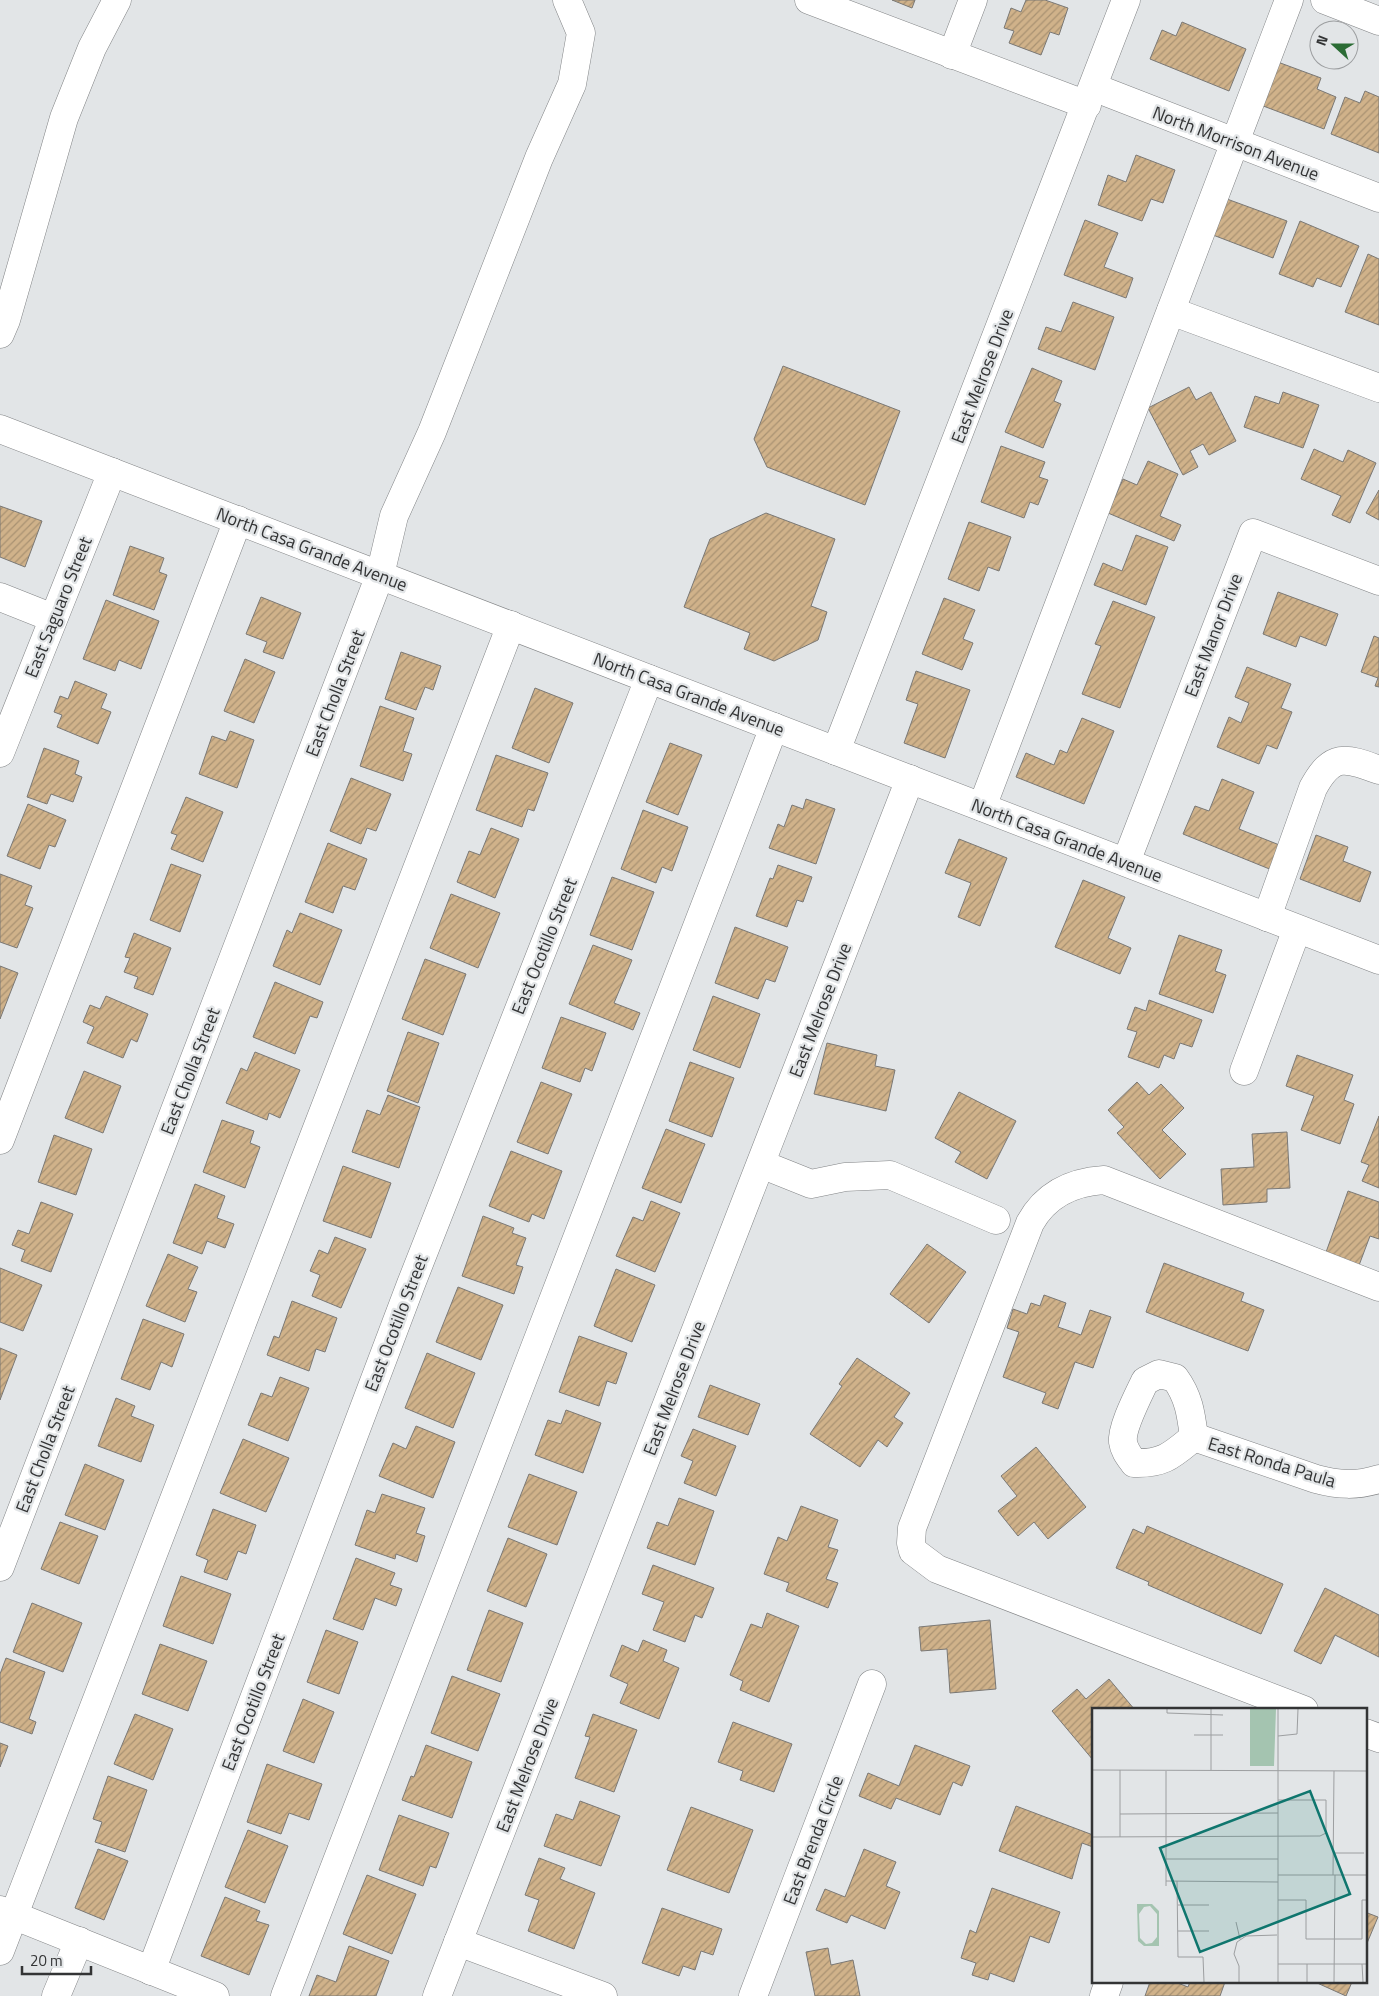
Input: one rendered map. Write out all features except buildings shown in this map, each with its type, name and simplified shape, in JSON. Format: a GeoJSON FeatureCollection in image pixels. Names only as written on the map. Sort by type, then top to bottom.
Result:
{"type":"FeatureCollection","features":[{"type":"Feature","properties":{"kind":"street"},"geometry":{"type":"LineString","coordinates":[[0,334],[6,320],[64,118],[92,48],[117,0]]}},
{"type":"Feature","properties":{"kind":"street","name":"East Cholla Street"},"geometry":{"type":"LineString","coordinates":[[0,1568],[380,575],[394,516],[432,432],[539,158],[572,84],[581,33],[567,0]]}},
{"type":"Feature","properties":{"kind":"street"},"geometry":{"type":"LineString","coordinates":[[952,54],[974,0]]}},
{"type":"Feature","properties":{"kind":"street","name":"East Melrose Drive"},"geometry":{"type":"LineString","coordinates":[[836,751],[1126,0]]}},
{"type":"Feature","properties":{"kind":"street"},"geometry":{"type":"LineString","coordinates":[[982,807],[1289,0]]}},
{"type":"Feature","properties":{"kind":"street"},"geometry":{"type":"LineString","coordinates":[[1324,0],[1379,21]]}},
{"type":"Feature","properties":{"kind":"street","name":"North Morrison Avenue"},"geometry":{"type":"LineString","coordinates":[[816,1],[952,54],[1235,142],[1379,198]]}},
{"type":"Feature","properties":{"kind":"street"},"geometry":{"type":"LineString","coordinates":[[1171,311],[1379,388]]}},
{"type":"Feature","properties":{"kind":"street","name":"North Casa Grande Avenue"},"geometry":{"type":"LineString","coordinates":[[0,429],[1379,960]]}},
{"type":"Feature","properties":{"kind":"street","name":"East Saguaro Street"},"geometry":{"type":"LineString","coordinates":[[1,746],[112,472]]}},
{"type":"Feature","properties":{"kind":"street"},"geometry":{"type":"LineString","coordinates":[[0,1140],[238,520]]}},
{"type":"Feature","properties":{"kind":"street","name":"East Manor Drive"},"geometry":{"type":"LineString","coordinates":[[1126,862],[1253,533],[1379,581]]}},
{"type":"Feature","properties":{"kind":"street"},"geometry":{"type":"LineString","coordinates":[[0,597],[54,618]]}},
{"type":"Feature","properties":{"kind":"street"},"geometry":{"type":"LineString","coordinates":[[0,1951],[6,1912],[511,626]]}},
{"type":"Feature","properties":{"kind":"street","name":"East Ocotillo Street"},"geometry":{"type":"LineString","coordinates":[[151,1971],[407,1293],[649,679]]}},
{"type":"Feature","properties":{"kind":"street"},"geometry":{"type":"LineString","coordinates":[[285,1996],[774,727]]}},
{"type":"Feature","properties":{"kind":"street"},"geometry":{"type":"LineString","coordinates":[[1267,917],[1313,788],[1321,774],[1332,763],[1343,759],[1355,760],[1379,770]]}},
{"type":"Feature","properties":{"kind":"street","name":"East Melrose Drive"},"geometry":{"type":"LineString","coordinates":[[437,1996],[910,779]]}},
{"type":"Feature","properties":{"kind":"street"},"geometry":{"type":"LineString","coordinates":[[1244,1071],[1297,928]]}},
{"type":"Feature","properties":{"kind":"street"},"geometry":{"type":"LineString","coordinates":[[761,1164],[811,1184],[846,1177],[890,1175],[996,1220]]}},
{"type":"Feature","properties":{"kind":"street"},"geometry":{"type":"LineString","coordinates":[[1299,1708],[937,1569],[913,1551],[911,1543],[912,1528],[1030,1223],[1038,1209],[1069,1187],[1086,1181],[1104,1180],[1379,1287]]}},
{"type":"Feature","properties":{"kind":"street","name":"East Ronda Paula"},"geometry":{"type":"LineString","coordinates":[[1194,1437],[1316,1479],[1336,1484],[1364,1484],[1379,1479]]}},
{"type":"Feature","properties":{"kind":"street","name":"East Brenda Circle"},"geometry":{"type":"LineString","coordinates":[[753,1996],[872,1684]]}},
{"type":"Feature","properties":{"kind":"street"},"geometry":{"type":"LineString","coordinates":[[1366,1733],[1379,1738]]}},
{"type":"Feature","properties":{"kind":"street"},"geometry":{"type":"LineString","coordinates":[[6,1912],[215,1996]]}},
{"type":"Feature","properties":{"kind":"street"},"geometry":{"type":"LineString","coordinates":[[56,1996],[79,1941]]}},
{"type":"Feature","properties":{"kind":"street"},"geometry":{"type":"LineString","coordinates":[[458,1942],[603,1996]]}},
{"type":"Feature","properties":{"kind":"street"},"geometry":{"type":"LineString","coordinates":[[1104,1996],[1108,1984]]}}]}
